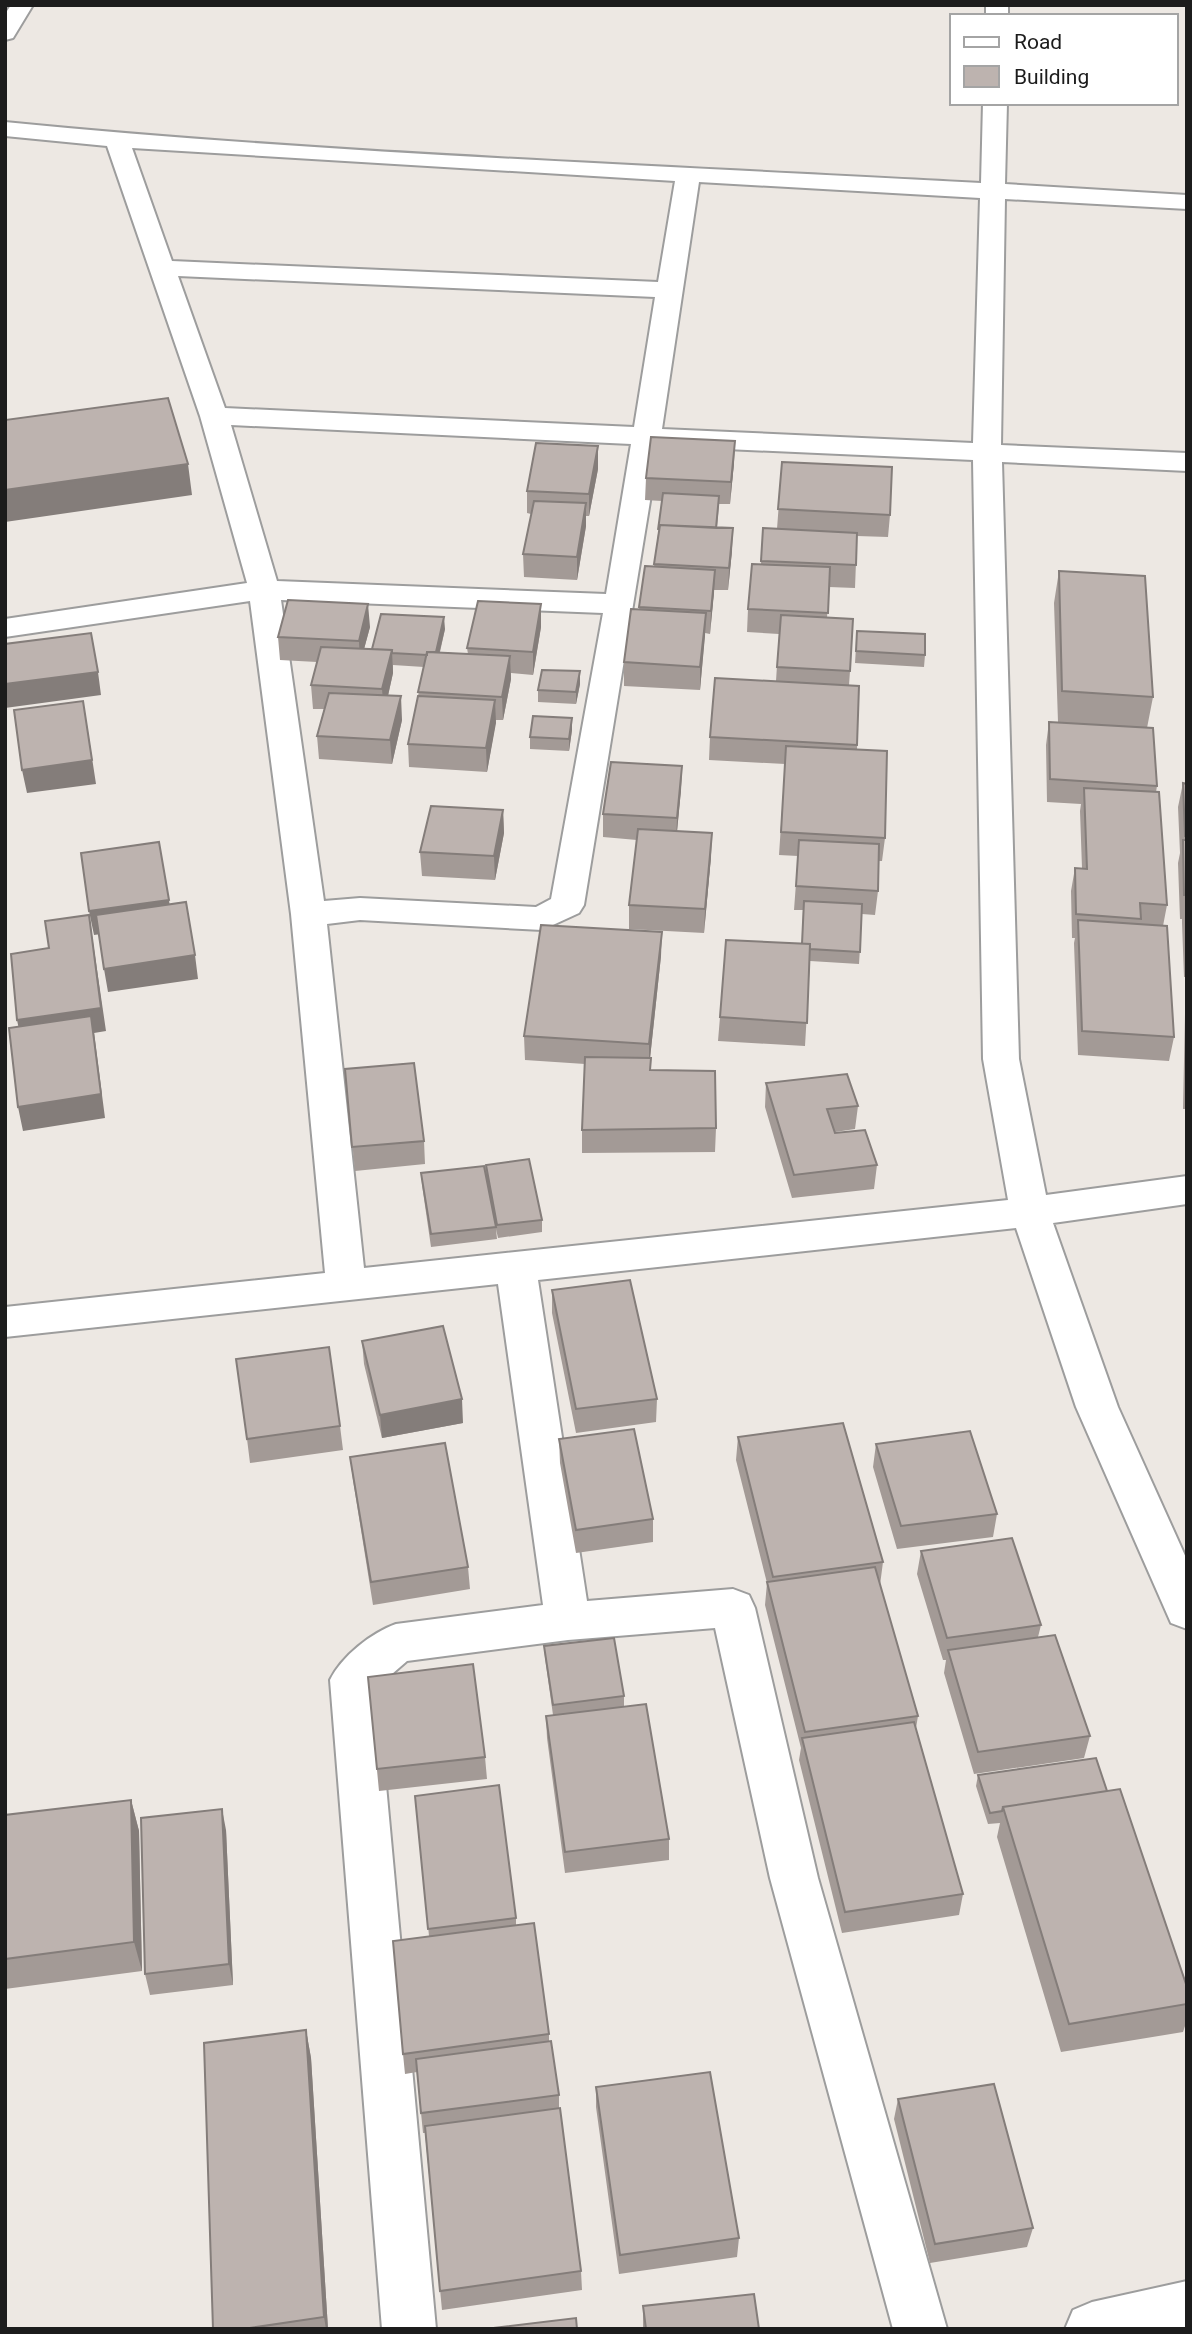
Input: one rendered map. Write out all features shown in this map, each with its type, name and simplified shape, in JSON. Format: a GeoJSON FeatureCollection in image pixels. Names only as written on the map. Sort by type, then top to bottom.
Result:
{"type":"FeatureCollection","features":[{"type":"Feature","properties":{"kind":"street"},"geometry":{"type":"LineString","coordinates":[[5,33],[22,5]]}},
{"type":"Feature","properties":{"kind":"street"},"geometry":{"type":"LineString","coordinates":[[995,105],[988,451],[1001,1059],[1030,1212],[1097,1407],[1187,1610]]}},
{"type":"Feature","properties":{"kind":"street"},"geometry":{"type":"LineString","coordinates":[[5,129],[117,140],[1187,202]]}},
{"type":"Feature","properties":{"kind":"street"},"geometry":{"type":"LineString","coordinates":[[117,140],[214,416],[264,590],[308,914],[346,1287]]}},
{"type":"Feature","properties":{"kind":"street"},"geometry":{"type":"LineString","coordinates":[[308,914],[360,909],[542,919],[567,905],[620,604],[688,174]]}},
{"type":"Feature","properties":{"kind":"street"},"geometry":{"type":"LineString","coordinates":[[164,268],[670,290]]}},
{"type":"Feature","properties":{"kind":"street"},"geometry":{"type":"LineString","coordinates":[[214,416],[1187,462]]}},
{"type":"Feature","properties":{"kind":"street"},"geometry":{"type":"LineString","coordinates":[[5,628],[264,590],[620,604]]}},
{"type":"Feature","properties":{"kind":"street"},"geometry":{"type":"LineString","coordinates":[[5,1322],[1030,1212],[1187,1190]]}},
{"type":"Feature","properties":{"kind":"street"},"geometry":{"type":"LineString","coordinates":[[516,1268],[568,1621]]}},
{"type":"Feature","properties":{"kind":"street"},"geometry":{"type":"LineString","coordinates":[[409,2329],[353,1680],[396,1643],[568,1621],[733,1608],[794,1878],[920,2329]]}},
{"type":"Feature","properties":{"kind":"street"},"geometry":{"type":"LineString","coordinates":[[1092,2329],[1187,2308]]}},
{"type":"Feature","properties":{"kind":"building"},"geometry":{"type":"Polygon","coordinates":[[[168,398],[188,464],[5,490],[5,420],[168,398]]]}},
{"type":"Feature","properties":{"kind":"building"},"geometry":{"type":"Polygon","coordinates":[[[651,437],[735,441],[731,482],[646,478],[651,437]]]}},
{"type":"Feature","properties":{"kind":"building"},"geometry":{"type":"Polygon","coordinates":[[[536,443],[598,446],[589,494],[527,491],[536,443]]]}},
{"type":"Feature","properties":{"kind":"building"},"geometry":{"type":"Polygon","coordinates":[[[782,462],[892,467],[890,515],[778,509],[782,462]]]}},
{"type":"Feature","properties":{"kind":"building"},"geometry":{"type":"Polygon","coordinates":[[[663,493],[719,496],[716,528],[660,525],[658,530],[663,493]]]}},
{"type":"Feature","properties":{"kind":"building"},"geometry":{"type":"Polygon","coordinates":[[[534,501],[586,503],[577,557],[523,554],[534,501]]]}},
{"type":"Feature","properties":{"kind":"building"},"geometry":{"type":"Polygon","coordinates":[[[660,525],[733,528],[729,568],[654,564],[660,525]]]}},
{"type":"Feature","properties":{"kind":"building"},"geometry":{"type":"Polygon","coordinates":[[[763,528],[857,533],[856,565],[761,561],[763,528]]]}},
{"type":"Feature","properties":{"kind":"building"},"geometry":{"type":"Polygon","coordinates":[[[752,564],[830,567],[828,613],[748,609],[752,564]]]}},
{"type":"Feature","properties":{"kind":"building"},"geometry":{"type":"Polygon","coordinates":[[[645,566],[715,570],[711,611],[639,607],[645,566]]]}},
{"type":"Feature","properties":{"kind":"building"},"geometry":{"type":"Polygon","coordinates":[[[1059,571],[1145,576],[1153,697],[1062,691],[1059,571]]]}},
{"type":"Feature","properties":{"kind":"building"},"geometry":{"type":"Polygon","coordinates":[[[288,600],[368,604],[359,641],[278,637],[288,600]]]}},
{"type":"Feature","properties":{"kind":"building"},"geometry":{"type":"Polygon","coordinates":[[[478,601],[541,604],[533,652],[467,648],[478,601]]]}},
{"type":"Feature","properties":{"kind":"building"},"geometry":{"type":"Polygon","coordinates":[[[631,609],[706,613],[700,667],[624,662],[631,609]]]}},
{"type":"Feature","properties":{"kind":"building"},"geometry":{"type":"Polygon","coordinates":[[[381,614],[444,617],[436,652],[427,652],[427,655],[372,649],[381,614]]]}},
{"type":"Feature","properties":{"kind":"building"},"geometry":{"type":"Polygon","coordinates":[[[781,615],[853,619],[850,671],[777,667],[781,615]]]}},
{"type":"Feature","properties":{"kind":"building"},"geometry":{"type":"Polygon","coordinates":[[[857,631],[925,634],[925,655],[856,651],[857,631]]]}},
{"type":"Feature","properties":{"kind":"building"},"geometry":{"type":"Polygon","coordinates":[[[91,633],[98,672],[5,684],[5,644],[91,633]]]}},
{"type":"Feature","properties":{"kind":"building"},"geometry":{"type":"Polygon","coordinates":[[[321,647],[392,650],[382,689],[311,685],[321,647]]]}},
{"type":"Feature","properties":{"kind":"building"},"geometry":{"type":"Polygon","coordinates":[[[427,652],[510,656],[502,697],[418,692],[427,652]]]}},
{"type":"Feature","properties":{"kind":"building"},"geometry":{"type":"Polygon","coordinates":[[[542,670],[580,671],[576,692],[538,690],[542,670]]]}},
{"type":"Feature","properties":{"kind":"building"},"geometry":{"type":"Polygon","coordinates":[[[715,678],[859,686],[857,745],[710,737],[715,678]]]}},
{"type":"Feature","properties":{"kind":"building"},"geometry":{"type":"Polygon","coordinates":[[[329,693],[401,696],[390,740],[317,736],[329,693]]]}},
{"type":"Feature","properties":{"kind":"building"},"geometry":{"type":"Polygon","coordinates":[[[418,696],[495,700],[486,748],[408,744],[418,696]]]}},
{"type":"Feature","properties":{"kind":"building"},"geometry":{"type":"Polygon","coordinates":[[[83,701],[92,760],[22,770],[14,710],[83,701]]]}},
{"type":"Feature","properties":{"kind":"building"},"geometry":{"type":"Polygon","coordinates":[[[533,716],[572,718],[569,739],[530,737],[533,716]]]}},
{"type":"Feature","properties":{"kind":"building"},"geometry":{"type":"Polygon","coordinates":[[[1049,722],[1153,728],[1157,786],[1050,779],[1049,722]]]}},
{"type":"Feature","properties":{"kind":"building"},"geometry":{"type":"Polygon","coordinates":[[[786,746],[887,751],[885,838],[781,832],[786,746]]]}},
{"type":"Feature","properties":{"kind":"building"},"geometry":{"type":"Polygon","coordinates":[[[611,762],[682,766],[677,818],[603,814],[611,762]]]}},
{"type":"Feature","properties":{"kind":"building"},"geometry":{"type":"Polygon","coordinates":[[[1183,783],[1187,784],[1187,836],[1185,836],[1183,783]]]}},
{"type":"Feature","properties":{"kind":"building"},"geometry":{"type":"Polygon","coordinates":[[[1084,788],[1159,792],[1167,905],[1140,903],[1141,919],[1076,914],[1075,868],[1087,869],[1084,788]]]}},
{"type":"Feature","properties":{"kind":"building"},"geometry":{"type":"Polygon","coordinates":[[[431,806],[503,810],[494,856],[420,852],[431,806]]]}},
{"type":"Feature","properties":{"kind":"building"},"geometry":{"type":"Polygon","coordinates":[[[638,829],[712,833],[705,909],[629,905],[638,829]]]}},
{"type":"Feature","properties":{"kind":"building"},"geometry":{"type":"Polygon","coordinates":[[[799,840],[879,844],[878,891],[796,886],[799,840]]]}},
{"type":"Feature","properties":{"kind":"building"},"geometry":{"type":"Polygon","coordinates":[[[1183,840],[1187,840],[1187,895],[1184,895],[1183,840]]]}},
{"type":"Feature","properties":{"kind":"building"},"geometry":{"type":"Polygon","coordinates":[[[159,842],[169,900],[89,911],[81,853],[159,842]]]}},
{"type":"Feature","properties":{"kind":"building"},"geometry":{"type":"Polygon","coordinates":[[[804,901],[862,904],[860,952],[810,949],[810,944],[802,944],[804,901]]]}},
{"type":"Feature","properties":{"kind":"building"},"geometry":{"type":"Polygon","coordinates":[[[186,902],[195,955],[104,969],[96,915],[186,902]]]}},
{"type":"Feature","properties":{"kind":"building"},"geometry":{"type":"Polygon","coordinates":[[[89,915],[101,1008],[17,1020],[11,954],[49,948],[45,921],[89,915]]]}},
{"type":"Feature","properties":{"kind":"building"},"geometry":{"type":"Polygon","coordinates":[[[1078,920],[1167,926],[1174,1037],[1082,1031],[1078,920]]]}},
{"type":"Feature","properties":{"kind":"building"},"geometry":{"type":"Polygon","coordinates":[[[541,925],[662,932],[649,1044],[524,1036],[541,925]]]}},
{"type":"Feature","properties":{"kind":"building"},"geometry":{"type":"Polygon","coordinates":[[[726,940],[810,944],[807,1023],[720,1017],[726,940]]]}},
{"type":"Feature","properties":{"kind":"building"},"geometry":{"type":"Polygon","coordinates":[[[91,1016],[101,1094],[18,1107],[9,1028],[91,1016]]]}},
{"type":"Feature","properties":{"kind":"building"},"geometry":{"type":"Polygon","coordinates":[[[585,1057],[651,1058],[650,1070],[715,1071],[716,1128],[582,1130],[585,1057]]]}},
{"type":"Feature","properties":{"kind":"building"},"geometry":{"type":"Polygon","coordinates":[[[414,1063],[424,1141],[352,1147],[345,1069],[414,1063]]]}},
{"type":"Feature","properties":{"kind":"building"},"geometry":{"type":"Polygon","coordinates":[[[847,1074],[858,1106],[827,1109],[835,1133],[865,1130],[877,1165],[794,1175],[766,1083],[847,1074]]]}},
{"type":"Feature","properties":{"kind":"building"},"geometry":{"type":"Polygon","coordinates":[[[529,1159],[542,1220],[497,1225],[486,1165],[529,1159]]]}},
{"type":"Feature","properties":{"kind":"building"},"geometry":{"type":"Polygon","coordinates":[[[484,1166],[496,1227],[431,1234],[421,1173],[484,1166]]]}},
{"type":"Feature","properties":{"kind":"building"},"geometry":{"type":"Polygon","coordinates":[[[630,1280],[657,1399],[576,1409],[552,1290],[630,1280]]]}},
{"type":"Feature","properties":{"kind":"building"},"geometry":{"type":"Polygon","coordinates":[[[443,1326],[462,1399],[380,1415],[362,1341],[443,1326]]]}},
{"type":"Feature","properties":{"kind":"building"},"geometry":{"type":"Polygon","coordinates":[[[329,1347],[340,1426],[247,1439],[236,1359],[329,1347]]]}},
{"type":"Feature","properties":{"kind":"building"},"geometry":{"type":"Polygon","coordinates":[[[843,1423],[883,1562],[773,1577],[738,1437],[843,1423]]]}},
{"type":"Feature","properties":{"kind":"building"},"geometry":{"type":"Polygon","coordinates":[[[634,1429],[653,1519],[576,1530],[559,1439],[634,1429]]]}},
{"type":"Feature","properties":{"kind":"building"},"geometry":{"type":"Polygon","coordinates":[[[970,1431],[997,1514],[901,1526],[876,1444],[970,1431]]]}},
{"type":"Feature","properties":{"kind":"building"},"geometry":{"type":"Polygon","coordinates":[[[445,1443],[468,1567],[371,1582],[350,1457],[445,1443]]]}},
{"type":"Feature","properties":{"kind":"building"},"geometry":{"type":"Polygon","coordinates":[[[1012,1538],[1041,1625],[947,1638],[921,1551],[1012,1538]]]}},
{"type":"Feature","properties":{"kind":"building"},"geometry":{"type":"Polygon","coordinates":[[[875,1567],[918,1716],[805,1732],[767,1582],[875,1567]]]}},
{"type":"Feature","properties":{"kind":"building"},"geometry":{"type":"Polygon","coordinates":[[[1055,1635],[1090,1736],[978,1752],[948,1650],[1055,1635]]]}},
{"type":"Feature","properties":{"kind":"building"},"geometry":{"type":"Polygon","coordinates":[[[614,1638],[624,1696],[553,1705],[544,1646],[614,1638]]]}},
{"type":"Feature","properties":{"kind":"building"},"geometry":{"type":"Polygon","coordinates":[[[473,1664],[485,1757],[377,1769],[368,1677],[473,1664]]]}},
{"type":"Feature","properties":{"kind":"building"},"geometry":{"type":"Polygon","coordinates":[[[646,1704],[669,1839],[565,1852],[546,1716],[646,1704]]]}},
{"type":"Feature","properties":{"kind":"building"},"geometry":{"type":"Polygon","coordinates":[[[914,1722],[963,1894],[845,1912],[802,1738],[914,1722]]]}},
{"type":"Feature","properties":{"kind":"building"},"geometry":{"type":"Polygon","coordinates":[[[1096,1758],[1107,1791],[1003,1807],[1002,1811],[990,1813],[978,1775],[1096,1758]]]}},
{"type":"Feature","properties":{"kind":"building"},"geometry":{"type":"Polygon","coordinates":[[[499,1785],[516,1918],[428,1929],[415,1796],[499,1785]]]}},
{"type":"Feature","properties":{"kind":"building"},"geometry":{"type":"Polygon","coordinates":[[[1120,1789],[1187,1987],[1187,2004],[1069,2024],[1003,1807],[1120,1789]]]}},
{"type":"Feature","properties":{"kind":"building"},"geometry":{"type":"Polygon","coordinates":[[[131,1800],[134,1942],[5,1959],[5,1815],[131,1800]]]}},
{"type":"Feature","properties":{"kind":"building"},"geometry":{"type":"Polygon","coordinates":[[[222,1809],[229,1964],[145,1974],[141,1818],[222,1809]]]}},
{"type":"Feature","properties":{"kind":"building"},"geometry":{"type":"Polygon","coordinates":[[[534,1923],[549,2034],[403,2054],[393,1941],[534,1923]]]}},
{"type":"Feature","properties":{"kind":"building"},"geometry":{"type":"Polygon","coordinates":[[[306,2030],[324,2317],[243,2329],[213,2329],[204,2043],[306,2030]]]}},
{"type":"Feature","properties":{"kind":"building"},"geometry":{"type":"Polygon","coordinates":[[[551,2041],[559,2095],[421,2113],[416,2059],[551,2041]]]}},
{"type":"Feature","properties":{"kind":"building"},"geometry":{"type":"Polygon","coordinates":[[[710,2072],[739,2238],[620,2255],[596,2087],[710,2072]]]}},
{"type":"Feature","properties":{"kind":"building"},"geometry":{"type":"Polygon","coordinates":[[[994,2084],[1033,2228],[935,2244],[898,2099],[994,2084]]]}},
{"type":"Feature","properties":{"kind":"building"},"geometry":{"type":"Polygon","coordinates":[[[560,2108],[581,2271],[440,2291],[425,2126],[560,2108]]]}},
{"type":"Feature","properties":{"kind":"building"},"geometry":{"type":"Polygon","coordinates":[[[754,2294],[759,2329],[646,2329],[643,2306],[754,2294]]]}},
{"type":"Feature","properties":{"kind":"building"},"geometry":{"type":"Polygon","coordinates":[[[576,2318],[577,2329],[485,2329],[576,2318]]]}}]}
